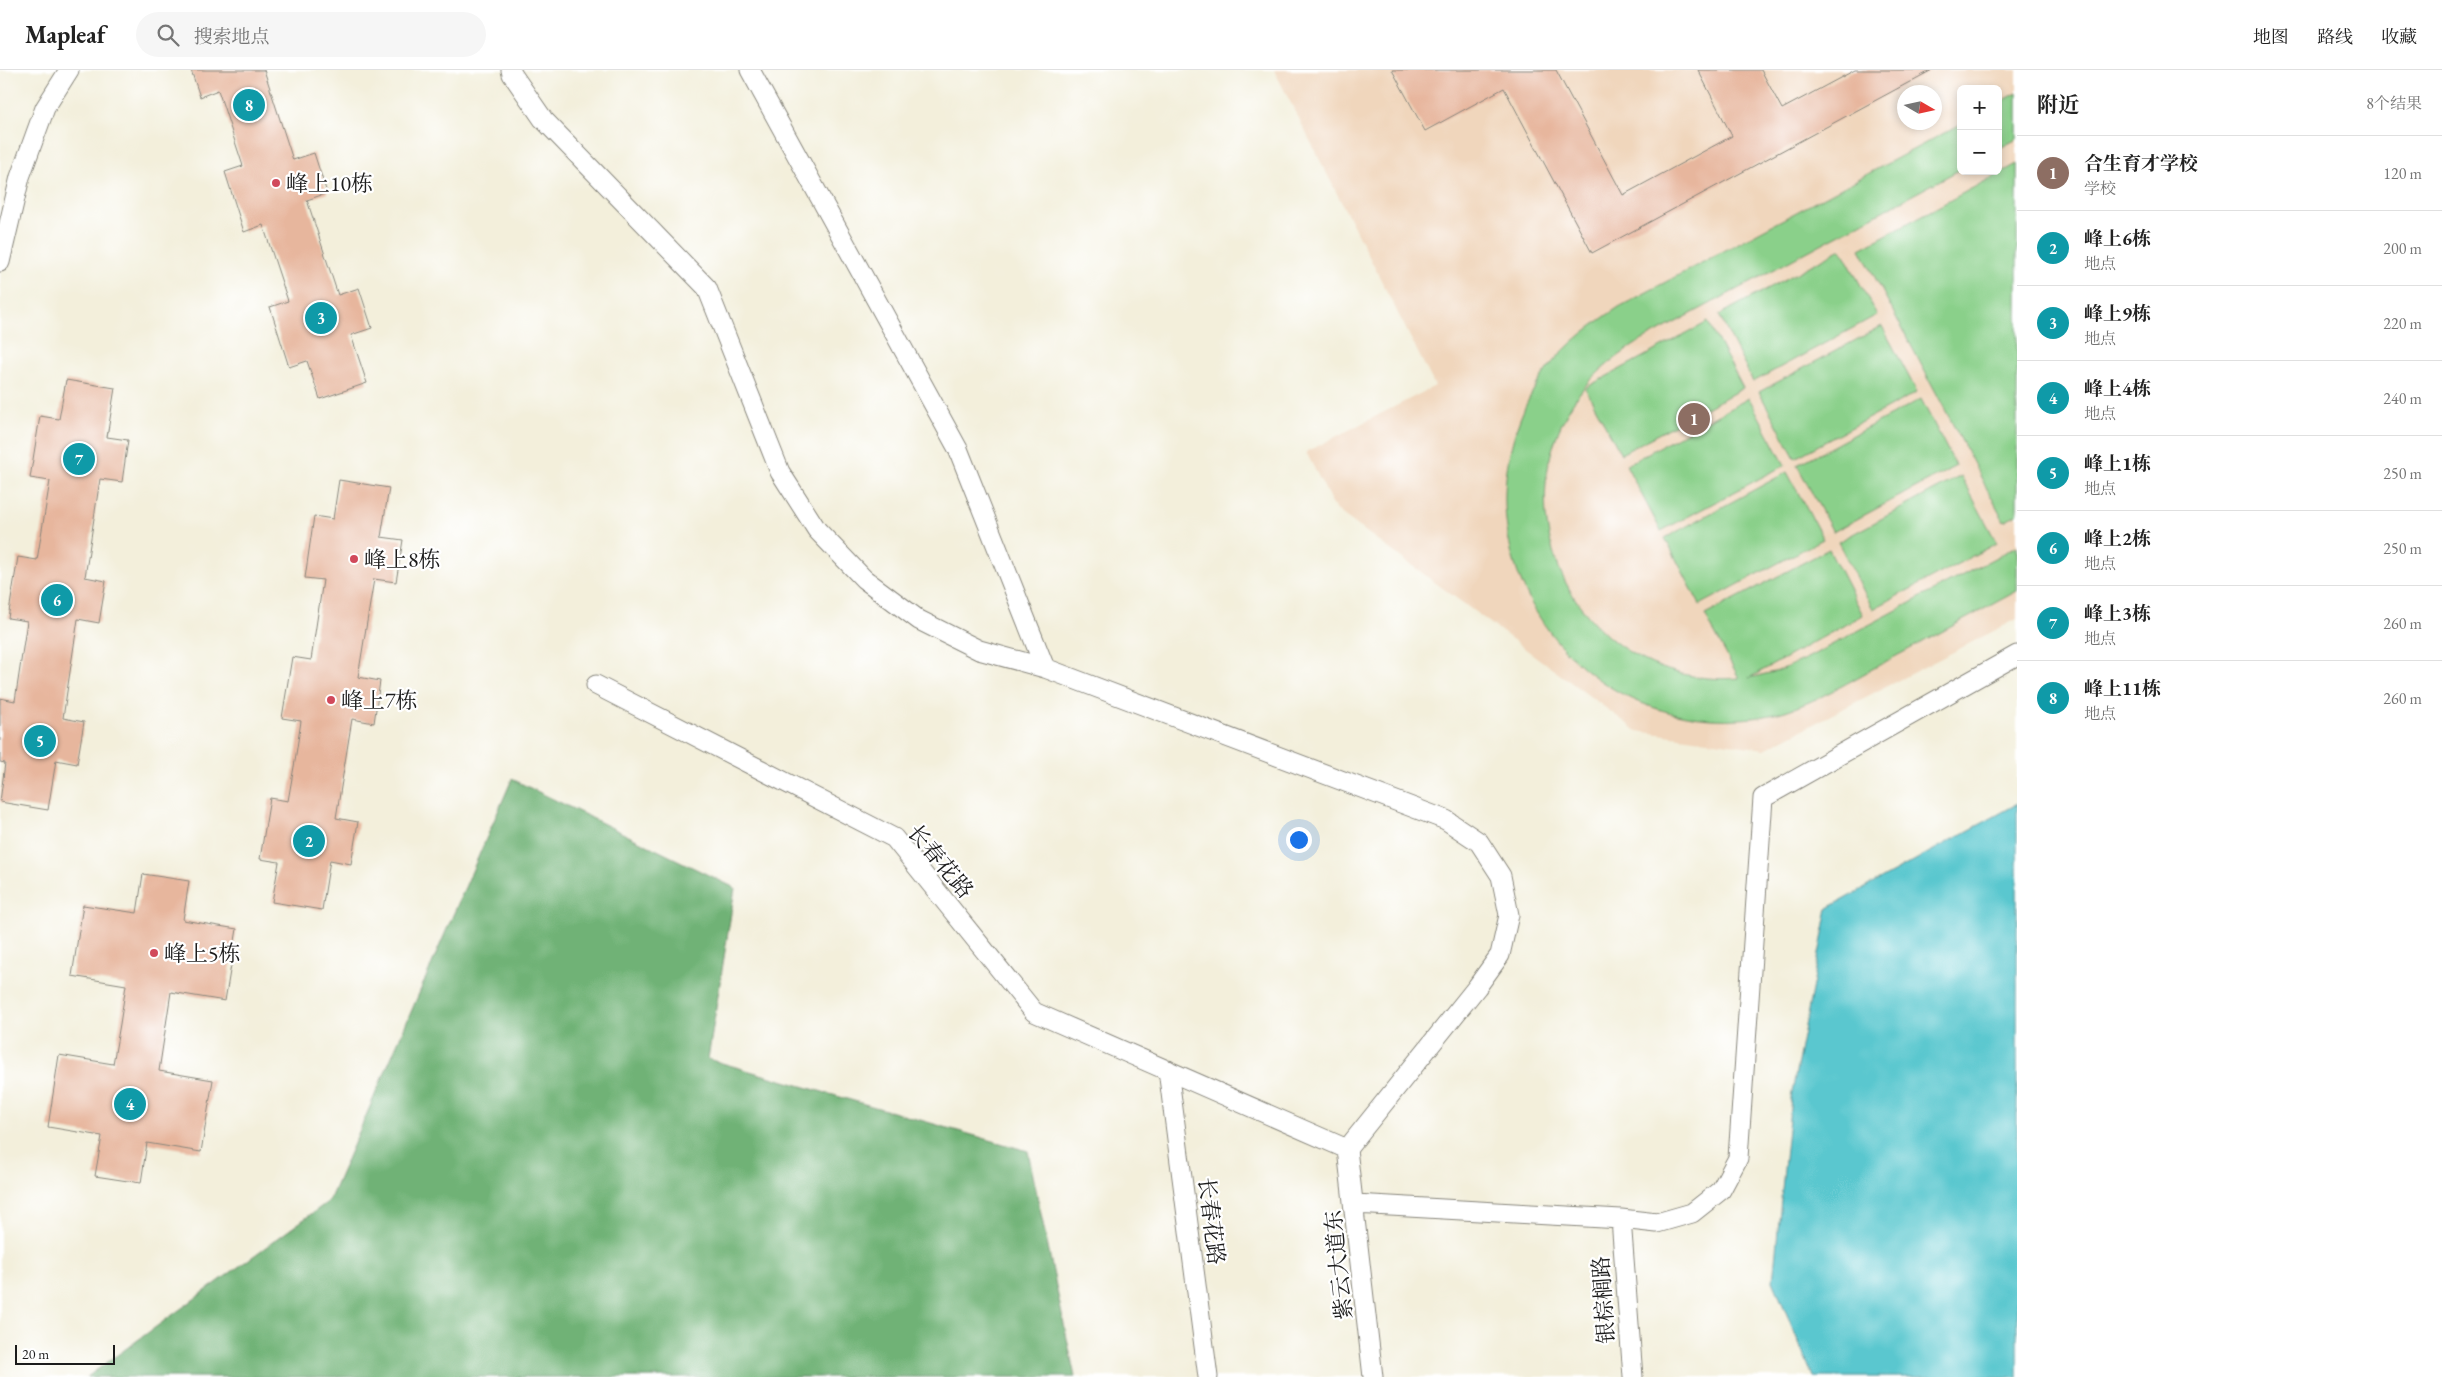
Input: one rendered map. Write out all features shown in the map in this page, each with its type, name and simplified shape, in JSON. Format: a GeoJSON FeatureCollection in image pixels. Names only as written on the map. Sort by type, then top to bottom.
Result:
{"type":"FeatureCollection","features":[{"type":"Feature","properties":{"kind":"lane"},"geometry":{"type":"LineString","coordinates":[[0,262],[20,177],[45,108],[68,70]]}},
{"type":"Feature","properties":{"kind":"lane"},"geometry":{"type":"LineString","coordinates":[[511,70],[543,119],[707,288],[780,472],[817,530],[864,579],[918,620],[979,650],[1046,668],[1446,820],[1479,842],[1501,876],[1508,915],[1500,955],[1477,987],[1348,1149]]}},
{"type":"Feature","properties":{"kind":"lane"},"geometry":{"type":"LineString","coordinates":[[750,70],[958,448],[1046,668]]}},
{"type":"Feature","properties":{"kind":"lane"},"geometry":{"type":"LineString","coordinates":[[1355,1204],[1621,1219],[1657,1223],[1692,1213],[1721,1190],[1738,1158],[1763,798],[2017,655]]}},
{"type":"Feature","properties":{"kind":"lane","name":"长春花路"},"geometry":{"type":"LineString","coordinates":[[596,686],[894,838],[1034,1012],[1348,1149]]}},
{"type":"Feature","properties":{"kind":"lane","name":"长春花路"},"geometry":{"type":"LineString","coordinates":[[1168,1070],[1208,1377]]}},
{"type":"Feature","properties":{"kind":"lane","name":"紫云大道东"},"geometry":{"type":"LineString","coordinates":[[1348,1149],[1373,1377]]}},
{"type":"Feature","properties":{"kind":"lane","name":"银棕榈路"},"geometry":{"type":"LineString","coordinates":[[1621,1219],[1633,1377]]}},
{"type":"Feature","properties":{"kind":"shaded area"},"geometry":{"type":"Polygon","coordinates":[[[1274,70],[2017,70],[2017,619],[1765,749],[1637,731],[1335,509],[1306,452],[1435,386],[1274,70]]]}},
{"type":"Feature","properties":{"kind":"green space"},"geometry":{"type":"Polygon","coordinates":[[[2017,93],[2017,139],[2002,147],[2002,130],[2002,101],[2017,93]]]}},
{"type":"Feature","properties":{"kind":"green space"},"geometry":{"type":"Polygon","coordinates":[[[1957,126],[1957,171],[1639,342],[1601,370],[1577,396],[1571,406],[1551,454],[1545,503],[1553,551],[1572,594],[1602,630],[1640,658],[1687,675],[1739,678],[1705,615],[1829,549],[1863,615],[1749,678],[1778,671],[1807,658],[2017,546],[2017,591],[1821,697],[1787,710],[1752,718],[1686,716],[1628,697],[1578,663],[1540,618],[1515,565],[1505,506],[1512,445],[1537,384],[1545,372],[1574,341],[1619,307],[1957,126]]]}},
{"type":"Feature","properties":{"kind":"green space"},"geometry":{"type":"Polygon","coordinates":[[[2017,164],[2017,514],[2004,521],[1860,249],[1997,175],[2002,175],[2002,172],[2017,164]]]}},
{"type":"Feature","properties":{"kind":"green space"},"geometry":{"type":"Polygon","coordinates":[[[1841,249],[1877,315],[1753,382],[1719,315],[1841,249]]]}},
{"type":"Feature","properties":{"kind":"green space"},"geometry":{"type":"Polygon","coordinates":[[[1708,322],[1743,388],[1621,454],[1585,388],[1708,322]]]}},
{"type":"Feature","properties":{"kind":"green space"},"geometry":{"type":"Polygon","coordinates":[[[1882,326],[1917,392],[1795,458],[1759,392],[1882,326]]]}},
{"type":"Feature","properties":{"kind":"green space"},"geometry":{"type":"Polygon","coordinates":[[[1749,398],[1785,465],[1661,531],[1626,465],[1749,398]]]}},
{"type":"Feature","properties":{"kind":"green space"},"geometry":{"type":"Polygon","coordinates":[[[1921,399],[1956,466],[1833,532],[1797,465],[1921,399]]]}},
{"type":"Feature","properties":{"kind":"green space"},"geometry":{"type":"Polygon","coordinates":[[[1787,472],[1823,539],[1700,605],[1665,538],[1787,472]]]}},
{"type":"Feature","properties":{"kind":"green space"},"geometry":{"type":"Polygon","coordinates":[[[1961,476],[1997,543],[1873,609],[1838,542],[1961,476]]]}},
{"type":"Feature","properties":{"kind":"green space"},"geometry":{"type":"Polygon","coordinates":[[[512,779],[735,888],[708,1059],[1028,1151],[1075,1377],[87,1377],[329,1201],[512,779]]]}},
{"type":"Feature","properties":{"kind":"water"},"geometry":{"type":"Polygon","coordinates":[[[2017,804],[2017,1377],[1813,1377],[1773,1281],[1791,1098],[1828,908],[2017,804]]]}},
{"type":"Feature","properties":{"kind":"building"},"geometry":{"type":"Polygon","coordinates":[[[191,70],[264,70],[293,160],[314,153],[327,193],[307,200],[338,295],[359,288],[372,328],[351,335],[367,383],[320,399],[307,361],[289,367],[270,307],[288,301],[263,225],[244,232],[225,172],[243,166],[218,90],[200,97],[191,70]]]}},
{"type":"Feature","properties":{"kind":"building"},"geometry":{"type":"Polygon","coordinates":[[[1392,70],[1556,70],[1623,195],[1732,136],[1698,70],[1761,70],[1782,109],[1855,70],[1932,70],[1904,85],[1897,85],[1897,89],[1592,253],[1504,88],[1425,131],[1392,70]]]}},
{"type":"Feature","properties":{"kind":"building"},"geometry":{"type":"Polygon","coordinates":[[[66,380],[115,388],[107,437],[128,440],[122,482],[100,479],[85,577],[106,581],[99,623],[78,619],[63,718],[84,722],[77,764],[56,760],[48,810],[0,802],[5,763],[0,762],[0,698],[15,701],[27,621],[8,618],[18,557],[37,560],[50,481],[30,478],[40,416],[59,419],[66,380]]]}},
{"type":"Feature","properties":{"kind":"building"},"geometry":{"type":"Polygon","coordinates":[[[339,480],[389,488],[381,537],[403,540],[396,582],[374,579],[358,677],[380,681],[374,723],[352,719],[336,818],[358,822],[351,864],[330,860],[322,910],[272,902],[279,862],[260,859],[270,798],[288,801],[295,761],[301,721],[282,718],[292,657],[311,660],[323,580],[305,578],[314,516],[333,519],[339,480]]]}},
{"type":"Feature","properties":{"kind":"building"},"geometry":{"type":"Polygon","coordinates":[[[143,874],[189,881],[183,920],[237,929],[225,1001],[171,992],[159,1071],[213,1080],[201,1152],[147,1143],[141,1183],[95,1176],[102,1136],[48,1127],[59,1055],[113,1064],[120,1024],[126,985],[72,976],[83,905],[137,913],[143,874]]]}},
{"type":"Feature","properties":{"kind":"place","name":"峰上11栋"},"geometry":{"type":"Point","coordinates":[249,105]}},
{"type":"Feature","properties":{"kind":"place","name":"峰上10栋"},"geometry":{"type":"Point","coordinates":[276,183]}},
{"type":"Feature","properties":{"kind":"place","name":"峰上9栋"},"geometry":{"type":"Point","coordinates":[321,318]}},
{"type":"Feature","properties":{"kind":"place","name":"合生育才学校"},"geometry":{"type":"Point","coordinates":[1694,419]}},
{"type":"Feature","properties":{"kind":"place","name":"峰上3栋"},"geometry":{"type":"Point","coordinates":[79,459]}},
{"type":"Feature","properties":{"kind":"place","name":"峰上8栋"},"geometry":{"type":"Point","coordinates":[354,559]}},
{"type":"Feature","properties":{"kind":"place","name":"峰上2栋"},"geometry":{"type":"Point","coordinates":[57,600]}},
{"type":"Feature","properties":{"kind":"place","name":"峰上7栋"},"geometry":{"type":"Point","coordinates":[331,700]}},
{"type":"Feature","properties":{"kind":"place","name":"峰上1栋"},"geometry":{"type":"Point","coordinates":[40,741]}},
{"type":"Feature","properties":{"kind":"place","name":"峰上6栋"},"geometry":{"type":"Point","coordinates":[309,841]}},
{"type":"Feature","properties":{"kind":"place","name":"峰上5栋"},"geometry":{"type":"Point","coordinates":[154,953]}},
{"type":"Feature","properties":{"kind":"place","name":"峰上4栋"},"geometry":{"type":"Point","coordinates":[130,1104]}}]}
